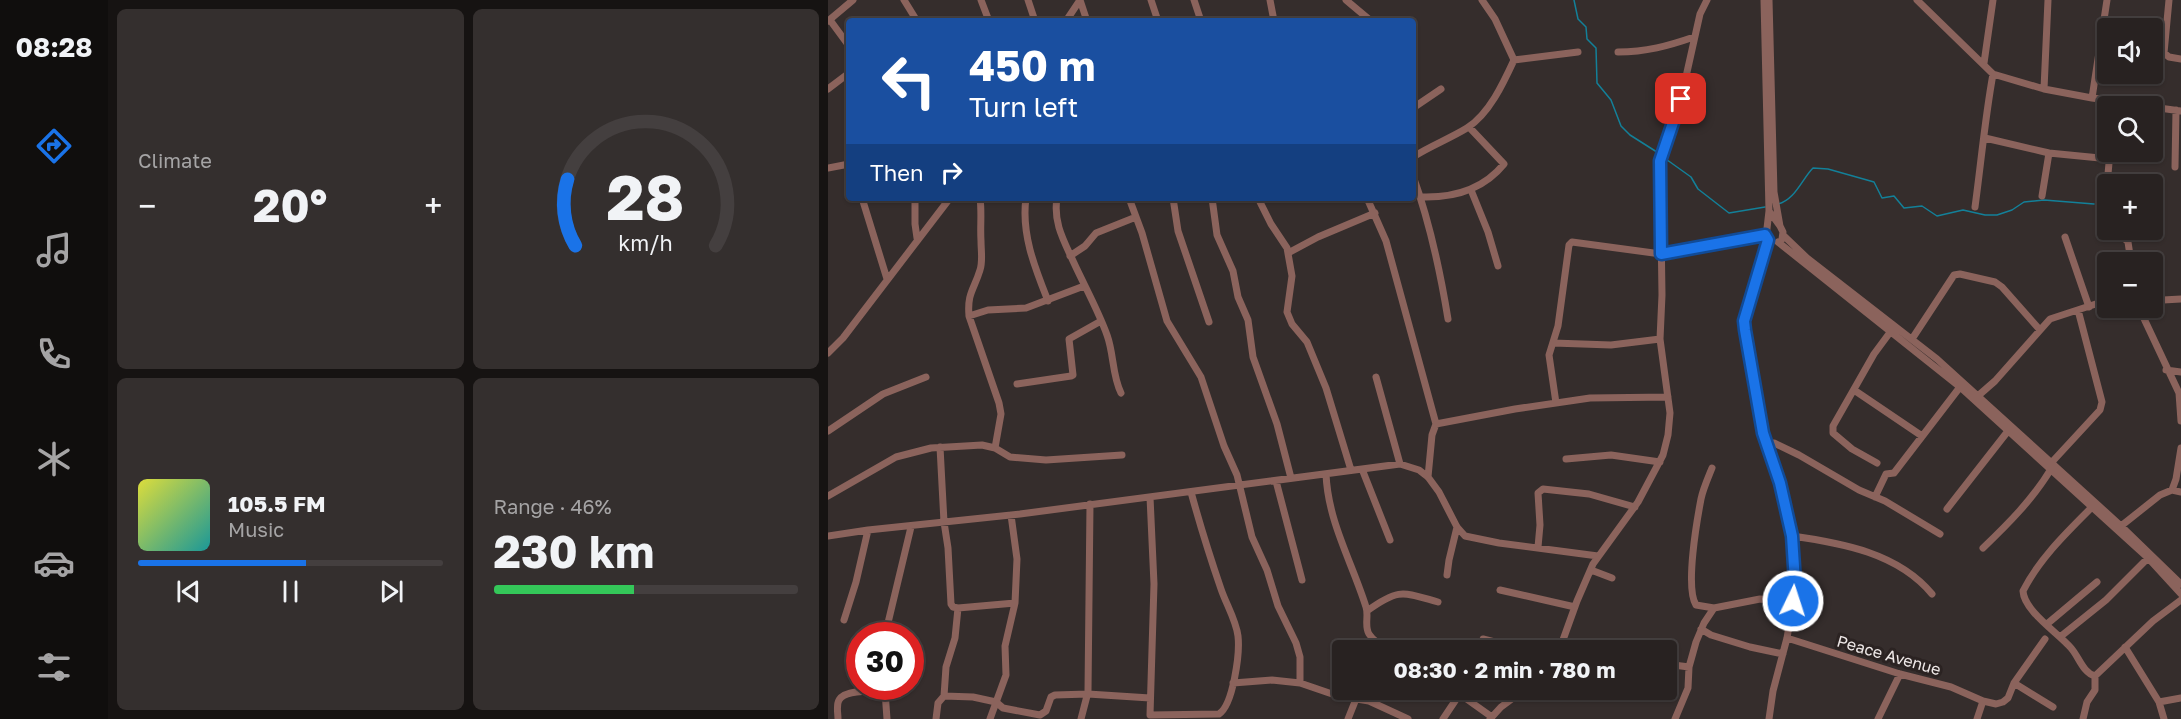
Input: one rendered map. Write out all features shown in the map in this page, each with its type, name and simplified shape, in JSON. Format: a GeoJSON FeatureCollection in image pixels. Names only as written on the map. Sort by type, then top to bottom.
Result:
{"type":"FeatureCollection","features":[{"type":"Feature","properties":{"kind":"street"},"geometry":{"type":"LineString","coordinates":[[846,42],[829,20],[853,0]]}},
{"type":"Feature","properties":{"kind":"street"},"geometry":{"type":"LineString","coordinates":[[904,0],[915,18]]}},
{"type":"Feature","properties":{"kind":"street"},"geometry":{"type":"LineString","coordinates":[[981,0],[988,18]]}},
{"type":"Feature","properties":{"kind":"street"},"geometry":{"type":"LineString","coordinates":[[1028,0],[1034,18]]}},
{"type":"Feature","properties":{"kind":"street"},"geometry":{"type":"LineString","coordinates":[[1068,18],[1080,0],[1087,18]]}},
{"type":"Feature","properties":{"kind":"street"},"geometry":{"type":"LineString","coordinates":[[1151,0],[1157,18]]}},
{"type":"Feature","properties":{"kind":"street"},"geometry":{"type":"LineString","coordinates":[[1194,0],[1200,18]]}},
{"type":"Feature","properties":{"kind":"street"},"geometry":{"type":"LineString","coordinates":[[1270,0],[1273,18]]}},
{"type":"Feature","properties":{"kind":"street"},"geometry":{"type":"LineString","coordinates":[[1346,0],[1367,18]]}},
{"type":"Feature","properties":{"kind":"street"},"geometry":{"type":"LineString","coordinates":[[1416,155],[1469,127],[1486,109],[1504,82],[1514,60],[1495,19],[1482,0]]}},
{"type":"Feature","properties":{"kind":"street"},"geometry":{"type":"LineString","coordinates":[[1563,640],[1598,556],[1605,550],[1635,507],[1660,462],[1668,435],[1670,413],[1660,339],[1660,161],[1681,99],[1700,14],[1707,0]]}},
{"type":"Feature","properties":{"kind":"street"},"geometry":{"type":"LineString","coordinates":[[1764,0],[1772,207],[1783,235],[1807,258],[1912,339],[1978,395],[2092,507],[2148,558],[2181,594]]}},
{"type":"Feature","properties":{"kind":"street"},"geometry":{"type":"LineString","coordinates":[[1769,0],[1772,207],[1767,238],[1744,321],[1766,443],[1780,483],[1792,536],[1795,582],[1787,638],[1773,691],[1769,719]]}},
{"type":"Feature","properties":{"kind":"street"},"geometry":{"type":"LineString","coordinates":[[1917,0],[1994,74],[2097,99]]}},
{"type":"Feature","properties":{"kind":"street"},"geometry":{"type":"LineString","coordinates":[[1984,63],[1993,0]]}},
{"type":"Feature","properties":{"kind":"street"},"geometry":{"type":"LineString","coordinates":[[2044,88],[2048,0]]}},
{"type":"Feature","properties":{"kind":"street"},"geometry":{"type":"LineString","coordinates":[[2092,98],[2107,0]]}},
{"type":"Feature","properties":{"kind":"street"},"geometry":{"type":"LineString","coordinates":[[2169,0],[2164,53],[2169,57],[2181,58]]}},
{"type":"Feature","properties":{"kind":"street"},"geometry":{"type":"LineString","coordinates":[[1618,51],[1637,52],[1662,48],[1694,37]]}},
{"type":"Feature","properties":{"kind":"street"},"geometry":{"type":"LineString","coordinates":[[1514,60],[1578,52]]}},
{"type":"Feature","properties":{"kind":"street"},"geometry":{"type":"LineString","coordinates":[[1975,207],[1987,106],[1994,74]]}},
{"type":"Feature","properties":{"kind":"street"},"geometry":{"type":"LineString","coordinates":[[828,89],[846,75]]}},
{"type":"Feature","properties":{"kind":"street"},"geometry":{"type":"LineString","coordinates":[[1416,106],[1441,89]]}},
{"type":"Feature","properties":{"kind":"street"},"geometry":{"type":"LineString","coordinates":[[2163,109],[2178,111],[2175,167]]}},
{"type":"Feature","properties":{"kind":"street"},"geometry":{"type":"LineString","coordinates":[[1421,197],[1443,197],[1471,190],[1504,164],[1469,127]]}},
{"type":"Feature","properties":{"kind":"street"},"geometry":{"type":"LineString","coordinates":[[1985,138],[2049,153],[2097,155]]}},
{"type":"Feature","properties":{"kind":"street"},"geometry":{"type":"LineString","coordinates":[[2042,196],[2049,153]]}},
{"type":"Feature","properties":{"kind":"street"},"geometry":{"type":"LineString","coordinates":[[828,168],[846,165]]}},
{"type":"Feature","properties":{"kind":"street"},"geometry":{"type":"LineString","coordinates":[[1416,184],[1439,266],[1448,319]]}},
{"type":"Feature","properties":{"kind":"street"},"geometry":{"type":"LineString","coordinates":[[1471,190],[1488,232],[1498,266]]}},
{"type":"Feature","properties":{"kind":"street"},"geometry":{"type":"LineString","coordinates":[[863,201],[887,279]]}},
{"type":"Feature","properties":{"kind":"street"},"geometry":{"type":"LineString","coordinates":[[915,201],[917,238]]}},
{"type":"Feature","properties":{"kind":"street"},"geometry":{"type":"LineString","coordinates":[[828,353],[843,338],[917,238],[948,201]]}},
{"type":"Feature","properties":{"kind":"street"},"geometry":{"type":"LineString","coordinates":[[980,201],[980,269],[969,297],[969,316],[999,403],[1001,414],[995,448]]}},
{"type":"Feature","properties":{"kind":"street"},"geometry":{"type":"LineString","coordinates":[[1026,201],[1027,235],[1031,256],[1048,301]]}},
{"type":"Feature","properties":{"kind":"street"},"geometry":{"type":"LineString","coordinates":[[1056,201],[1055,208],[1062,241],[1110,344],[1117,385],[1121,393]]}},
{"type":"Feature","properties":{"kind":"street"},"geometry":{"type":"LineString","coordinates":[[1130,201],[1167,321],[1201,377],[1239,484],[1252,537],[1267,570],[1278,606],[1296,643],[1300,657],[1300,683]]}},
{"type":"Feature","properties":{"kind":"street"},"geometry":{"type":"LineString","coordinates":[[1174,201],[1179,231],[1209,322]]}},
{"type":"Feature","properties":{"kind":"street"},"geometry":{"type":"LineString","coordinates":[[1212,201],[1217,235],[1233,271],[1238,297],[1248,320],[1253,357],[1277,424],[1291,478]]}},
{"type":"Feature","properties":{"kind":"street"},"geometry":{"type":"LineString","coordinates":[[1260,201],[1287,248],[1292,276],[1287,312],[1292,324],[1307,342],[1326,388],[1351,470]]}},
{"type":"Feature","properties":{"kind":"street"},"geometry":{"type":"LineString","coordinates":[[1369,201],[1386,241],[1436,424],[1432,435],[1428,477]]}},
{"type":"Feature","properties":{"kind":"street"},"geometry":{"type":"LineString","coordinates":[[1288,253],[1318,237],[1375,213]]}},
{"type":"Feature","properties":{"kind":"street"},"geometry":{"type":"LineString","coordinates":[[1070,256],[1085,246],[1096,233],[1136,217]]}},
{"type":"Feature","properties":{"kind":"street"},"geometry":{"type":"LineString","coordinates":[[1767,238],[1772,243],[1778,242],[1783,235]]}},
{"type":"Feature","properties":{"kind":"street"},"geometry":{"type":"LineString","coordinates":[[2065,237],[2089,307]]}},
{"type":"Feature","properties":{"kind":"street"},"geometry":{"type":"LineString","coordinates":[[1556,403],[1549,355],[1560,312],[1569,245],[1572,242],[1661,254],[1767,238]]}},
{"type":"Feature","properties":{"kind":"street"},"geometry":{"type":"LineString","coordinates":[[1778,242],[1960,387],[2121,526],[2181,584]]}},
{"type":"Feature","properties":{"kind":"street"},"geometry":{"type":"LineString","coordinates":[[1912,339],[1954,275],[1960,274],[1995,282],[2040,330]]}},
{"type":"Feature","properties":{"kind":"street"},"geometry":{"type":"LineString","coordinates":[[969,316],[988,310],[1026,308],[1084,286]]}},
{"type":"Feature","properties":{"kind":"street"},"geometry":{"type":"LineString","coordinates":[[2163,300],[2181,299]]}},
{"type":"Feature","properties":{"kind":"street"},"geometry":{"type":"LineString","coordinates":[[1978,395],[1995,381],[2050,319],[2097,304]]}},
{"type":"Feature","properties":{"kind":"street"},"geometry":{"type":"LineString","coordinates":[[1983,548],[2029,500],[2051,466],[2100,410],[2102,402],[2078,310]]}},
{"type":"Feature","properties":{"kind":"street"},"geometry":{"type":"LineString","coordinates":[[2144,318],[2166,370],[2179,393],[2181,421]]}},
{"type":"Feature","properties":{"kind":"street"},"geometry":{"type":"LineString","coordinates":[[1017,384],[1073,375],[1069,339],[1101,321]]}},
{"type":"Feature","properties":{"kind":"street"},"geometry":{"type":"LineString","coordinates":[[1877,463],[1852,449],[1833,434],[1834,422],[1874,354],[1891,331]]}},
{"type":"Feature","properties":{"kind":"street"},"geometry":{"type":"LineString","coordinates":[[1553,343],[1611,345],[1660,339]]}},
{"type":"Feature","properties":{"kind":"street"},"geometry":{"type":"LineString","coordinates":[[2166,370],[2181,372]]}},
{"type":"Feature","properties":{"kind":"street"},"geometry":{"type":"LineString","coordinates":[[828,431],[883,394],[926,377]]}},
{"type":"Feature","properties":{"kind":"street"},"geometry":{"type":"LineString","coordinates":[[1376,377],[1400,464]]}},
{"type":"Feature","properties":{"kind":"street"},"geometry":{"type":"LineString","coordinates":[[1875,497],[1886,474],[1894,473],[1960,387]]}},
{"type":"Feature","properties":{"kind":"street"},"geometry":{"type":"LineString","coordinates":[[1854,390],[1922,436]]}},
{"type":"Feature","properties":{"kind":"street"},"geometry":{"type":"LineString","coordinates":[[1436,424],[1590,398],[1668,398]]}},
{"type":"Feature","properties":{"kind":"street"},"geometry":{"type":"LineString","coordinates":[[1947,509],[2008,430]]}},
{"type":"Feature","properties":{"kind":"street"},"geometry":{"type":"LineString","coordinates":[[1766,443],[1774,443],[1800,455],[1940,534]]}},
{"type":"Feature","properties":{"kind":"street"},"geometry":{"type":"LineString","coordinates":[[828,496],[896,457],[931,448],[982,445],[995,448],[1010,457],[1046,460],[1122,455]]}},
{"type":"Feature","properties":{"kind":"street"},"geometry":{"type":"LineString","coordinates":[[940,447],[951,604],[957,608],[1015,603]]}},
{"type":"Feature","properties":{"kind":"street"},"geometry":{"type":"LineString","coordinates":[[2172,490],[2181,448]]}},
{"type":"Feature","properties":{"kind":"street"},"geometry":{"type":"LineString","coordinates":[[1566,459],[1611,454],[1660,462]]}},
{"type":"Feature","properties":{"kind":"street"},"geometry":{"type":"LineString","coordinates":[[828,527],[828,536],[912,527],[1400,464],[1419,470],[1428,477],[1439,492],[1457,527],[1465,536],[1499,543],[1598,556]]}},
{"type":"Feature","properties":{"kind":"street"},"geometry":{"type":"LineString","coordinates":[[1712,468],[1701,498],[1692,555],[1692,598],[1696,605],[1714,608],[1760,599],[1793,601]]}},
{"type":"Feature","properties":{"kind":"street"},"geometry":{"type":"LineString","coordinates":[[1362,469],[1390,540]]}},
{"type":"Feature","properties":{"kind":"street"},"geometry":{"type":"LineString","coordinates":[[1326,474],[1326,491],[1335,528],[1342,541],[1367,611],[1367,630],[1375,640]]}},
{"type":"Feature","properties":{"kind":"street"},"geometry":{"type":"LineString","coordinates":[[1276,481],[1302,580]]}},
{"type":"Feature","properties":{"kind":"street"},"geometry":{"type":"LineString","coordinates":[[1538,547],[1540,525],[1538,493],[1543,489],[1589,494],[1635,507]]}},
{"type":"Feature","properties":{"kind":"street"},"geometry":{"type":"LineString","coordinates":[[2121,526],[2160,495],[2172,490],[2181,492]]}},
{"type":"Feature","properties":{"kind":"street"},"geometry":{"type":"LineString","coordinates":[[1150,497],[1154,584],[1150,717],[1219,714],[1227,707],[1238,654],[1238,635],[1203,537],[1191,492]]}},
{"type":"Feature","properties":{"kind":"street"},"geometry":{"type":"LineString","coordinates":[[1081,719],[1088,694],[1090,504]]}},
{"type":"Feature","properties":{"kind":"street"},"geometry":{"type":"LineString","coordinates":[[2092,507],[2061,539],[2023,591],[2026,603],[2071,648],[2085,669],[2095,676]]}},
{"type":"Feature","properties":{"kind":"street"},"geometry":{"type":"LineString","coordinates":[[990,719],[1006,675],[1005,646],[1015,603],[1017,559],[1011,515]]}},
{"type":"Feature","properties":{"kind":"street"},"geometry":{"type":"LineString","coordinates":[[888,622],[912,527]]}},
{"type":"Feature","properties":{"kind":"street"},"geometry":{"type":"LineString","coordinates":[[1447,575],[1457,527]]}},
{"type":"Feature","properties":{"kind":"street"},"geometry":{"type":"LineString","coordinates":[[844,620],[868,530]]}},
{"type":"Feature","properties":{"kind":"street"},"geometry":{"type":"LineString","coordinates":[[1792,536],[1857,547],[1911,575],[1932,594]]}},
{"type":"Feature","properties":{"kind":"street"},"geometry":{"type":"LineString","coordinates":[[2060,637],[2106,600],[2148,558]]}},
{"type":"Feature","properties":{"kind":"street"},"geometry":{"type":"LineString","coordinates":[[1591,570],[1612,578]]}},
{"type":"Feature","properties":{"kind":"street"},"geometry":{"type":"LineString","coordinates":[[2047,624],[2097,582]]}},
{"type":"Feature","properties":{"kind":"street"},"geometry":{"type":"LineString","coordinates":[[1500,590],[1575,607]]}},
{"type":"Feature","properties":{"kind":"street"},"geometry":{"type":"LineString","coordinates":[[1367,611],[1383,599],[1402,593],[1438,602]]}},
{"type":"Feature","properties":{"kind":"street"},"geometry":{"type":"LineString","coordinates":[[2095,676],[2153,621],[2181,600]]}},
{"type":"Feature","properties":{"kind":"street"},"geometry":{"type":"LineString","coordinates":[[936,719],[938,703],[944,696],[946,667],[955,638],[957,608]]}},
{"type":"Feature","properties":{"kind":"street"},"geometry":{"type":"LineString","coordinates":[[1675,719],[1688,688],[1689,667],[1701,629],[1714,608]]}},
{"type":"Feature","properties":{"kind":"street"},"geometry":{"type":"LineString","coordinates":[[1701,629],[1711,635],[1750,647],[1783,654]]}},
{"type":"Feature","properties":{"kind":"street","name":"Peace Avenue"},"geometry":{"type":"LineString","coordinates":[[1787,638],[1900,674],[1951,687],[1983,701]]}},
{"type":"Feature","properties":{"kind":"street"},"geometry":{"type":"LineString","coordinates":[[1977,719],[1983,701],[1996,704],[2008,698],[2014,683],[2045,639]]}},
{"type":"Feature","properties":{"kind":"street"},"geometry":{"type":"LineString","coordinates":[[2125,648],[2159,702],[2164,719]]}},
{"type":"Feature","properties":{"kind":"street"},"geometry":{"type":"LineString","coordinates":[[1677,665],[1689,667]]}},
{"type":"Feature","properties":{"kind":"street"},"geometry":{"type":"LineString","coordinates":[[1878,719],[1900,674]]}},
{"type":"Feature","properties":{"kind":"street"},"geometry":{"type":"LineString","coordinates":[[2083,719],[2087,702],[2096,690],[2095,676]]}},
{"type":"Feature","properties":{"kind":"street"},"geometry":{"type":"LineString","coordinates":[[1233,682],[1272,680],[1300,683],[1332,694]]}},
{"type":"Feature","properties":{"kind":"street"},"geometry":{"type":"LineString","coordinates":[[2014,683],[2053,707]]}},
{"type":"Feature","properties":{"kind":"street"},"geometry":{"type":"LineString","coordinates":[[838,719],[839,700],[843,695],[855,692],[885,691],[886,719]]}},
{"type":"Feature","properties":{"kind":"street"},"geometry":{"type":"LineString","coordinates":[[944,696],[973,697],[996,702],[1003,708],[1040,715],[1046,711],[1051,697],[1088,694],[1150,698]]}},
{"type":"Feature","properties":{"kind":"street"},"geometry":{"type":"LineString","coordinates":[[2159,702],[2181,698]]}},
{"type":"Feature","properties":{"kind":"street"},"geometry":{"type":"LineString","coordinates":[[1348,719],[1356,700]]}},
{"type":"Feature","properties":{"kind":"street"},"geometry":{"type":"LineString","coordinates":[[1360,700],[1377,704],[1408,719]]}},
{"type":"Feature","properties":{"kind":"street"},"geometry":{"type":"LineString","coordinates":[[1443,719],[1452,700]]}},
{"type":"Feature","properties":{"kind":"street"},"geometry":{"type":"LineString","coordinates":[[1467,700],[1491,718],[1510,700]]}},
{"type":"Feature","properties":{"kind":"waterway"},"geometry":{"type":"LineString","coordinates":[[1574,0],[1578,19],[1586,27],[1587,39],[1596,48],[1597,83],[1611,100],[1621,126],[1630,135],[1660,154]]}},
{"type":"Feature","properties":{"kind":"waterway"},"geometry":{"type":"LineString","coordinates":[[1663,157],[1691,177],[1698,189],[1729,213],[1765,207]]}},
{"type":"Feature","properties":{"kind":"waterway"},"geometry":{"type":"LineString","coordinates":[[1778,204],[1794,194],[1813,168],[1828,169],[1874,182],[1882,198],[1894,196],[1904,208],[1922,206],[1937,216],[1963,210],[1997,215],[2012,210],[2024,202],[2044,200],[2094,204]]}},
{"type":"Feature","properties":{"kind":"route"},"geometry":{"type":"LineString","coordinates":[[1681,99],[1660,161],[1661,254],[1765,235],[1768,240],[1744,321],[1763,433],[1780,483],[1792,536],[1795,582],[1793,601]]}}]}
